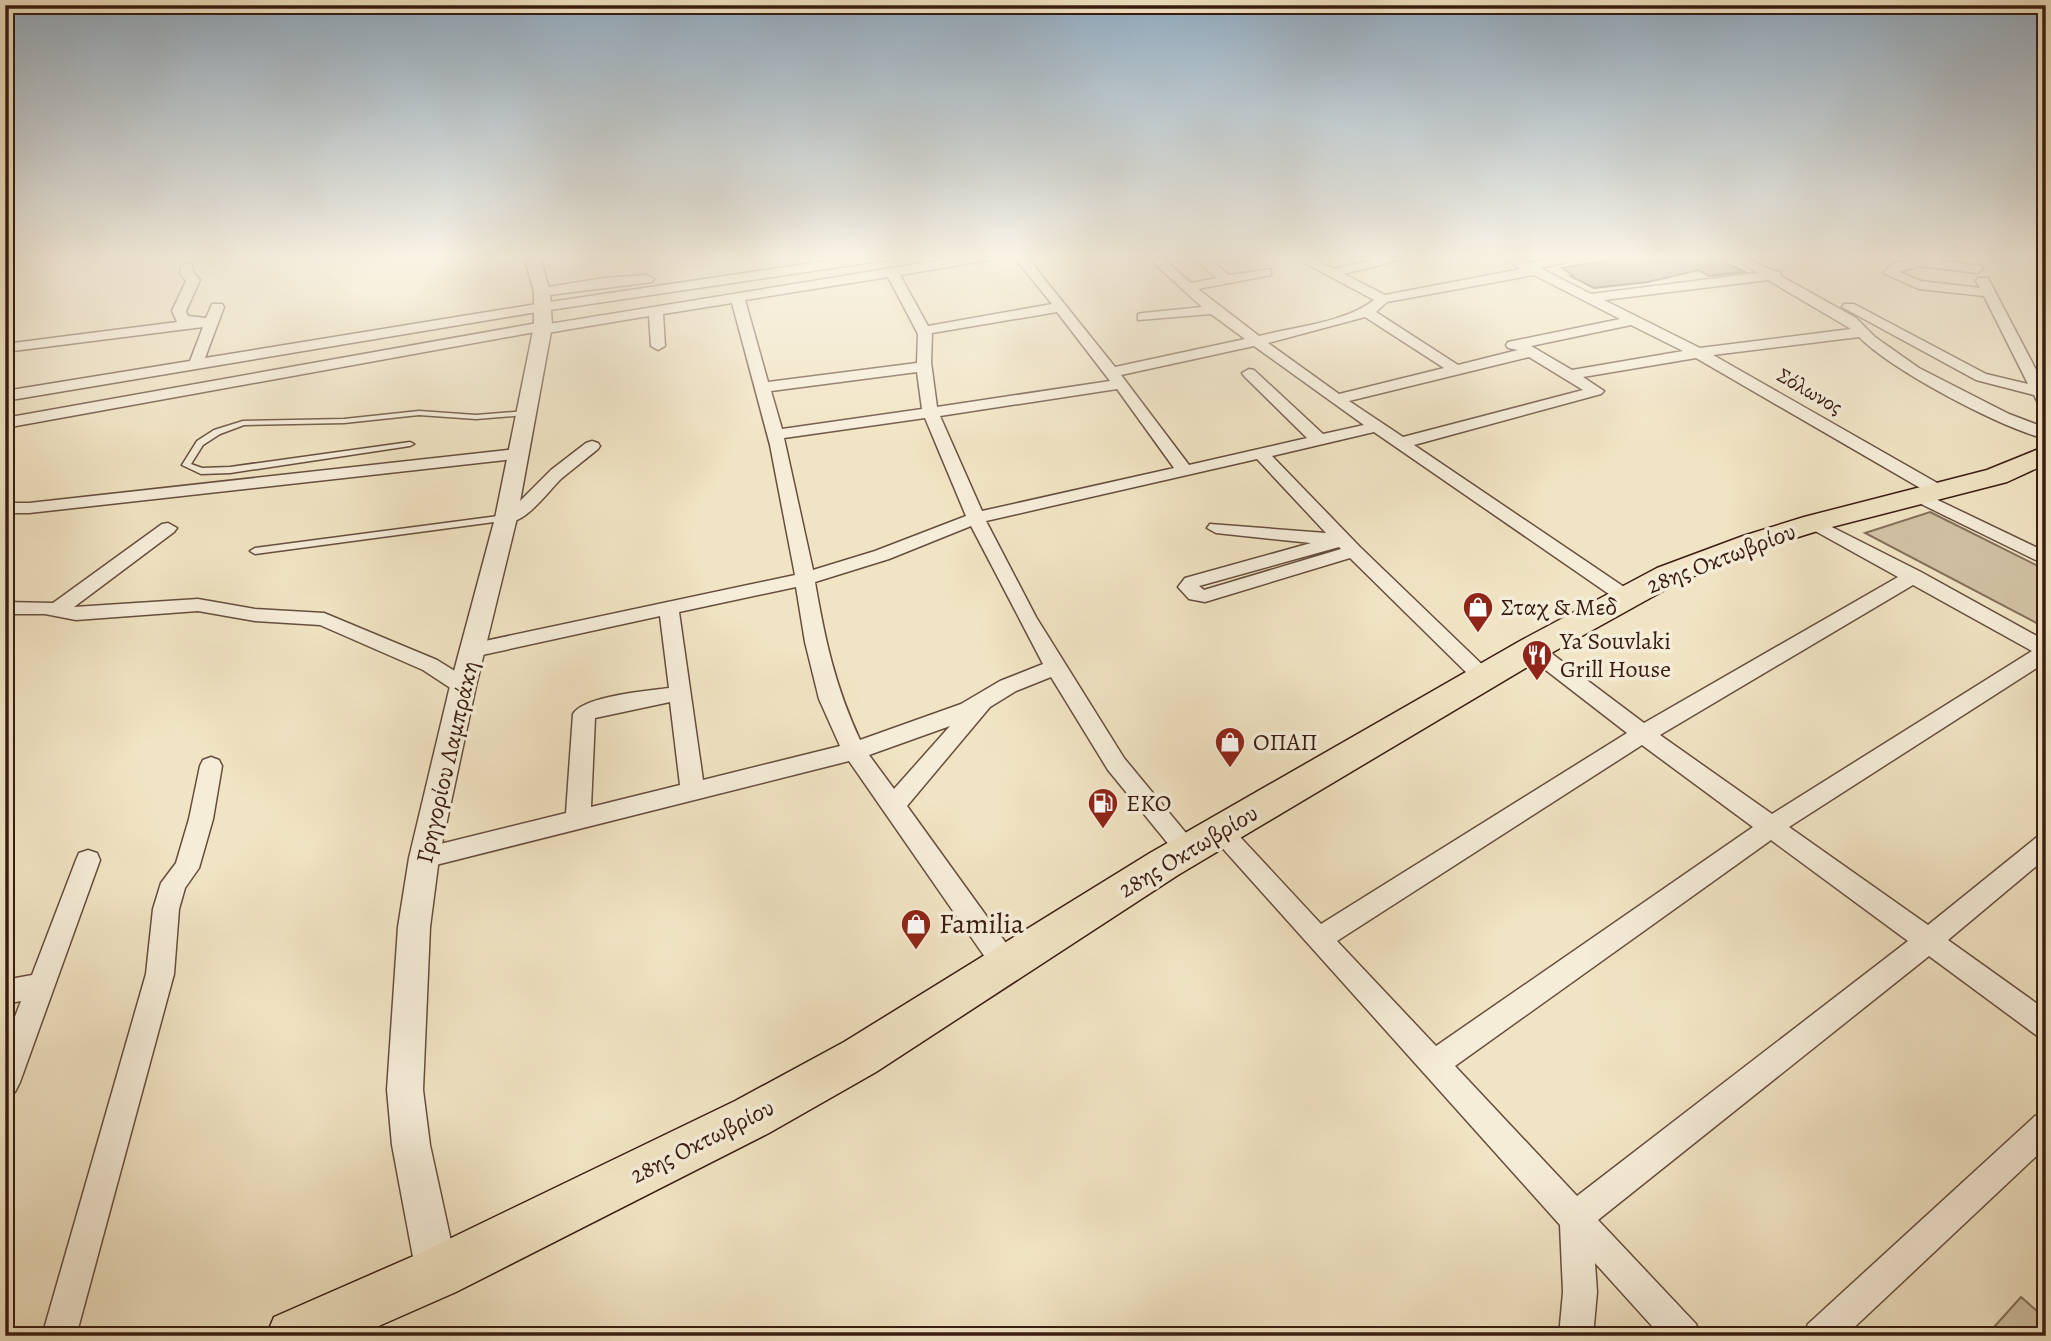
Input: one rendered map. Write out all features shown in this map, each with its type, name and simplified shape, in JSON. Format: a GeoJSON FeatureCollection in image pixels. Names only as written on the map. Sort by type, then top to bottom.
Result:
{"type":"FeatureCollection","features":[{"type":"Feature","properties":{"kind":"main road","name":"28ης Οκτωβρίου"},"geometry":{"type":"LineString","coordinates":[[293,1336],[358,1322],[437,1273],[752,1117],[859,1057],[1204,841],[1532,649],[1668,575],[1753,542],[1814,523],[1997,476],[2029,464],[2046,454]]}},
{"type":"Feature","properties":{"kind":"street"},"geometry":{"type":"LineString","coordinates":[[183,319],[209,322]]}},
{"type":"Feature","properties":{"kind":"street"},"geometry":{"type":"LineString","coordinates":[[196,364],[211,319]]}},
{"type":"Feature","properties":{"kind":"street"},"geometry":{"type":"LineString","coordinates":[[5,396],[196,364],[510,319]]}},
{"type":"Feature","properties":{"kind":"street"},"geometry":{"type":"LineString","coordinates":[[5,422],[363,360],[524,319]]}},
{"type":"Feature","properties":{"kind":"street","name":"Γρηγορίου Λαμπράκη"},"geometry":{"type":"LineString","coordinates":[[437,1273],[411,1145],[405,1090],[414,928],[424,858],[463,686],[506,518],[541,319]]}},
{"type":"Feature","properties":{"kind":"street"},"geometry":{"type":"LineString","coordinates":[[656,319],[658,346]]}},
{"type":"Feature","properties":{"kind":"street"},"geometry":{"type":"LineString","coordinates":[[743,319],[775,435],[814,642],[830,699],[854,751],[1006,964]]}},
{"type":"Feature","properties":{"kind":"street"},"geometry":{"type":"LineString","coordinates":[[916,319],[927,341],[924,367],[927,400],[976,518],[1026,617],[1116,764],[1319,939],[1684,1336]]}},
{"type":"Feature","properties":{"kind":"street"},"geometry":{"type":"LineString","coordinates":[[922,331],[993,319]]}},
{"type":"Feature","properties":{"kind":"street"},"geometry":{"type":"LineString","coordinates":[[1069,319],[1186,472]]}},
{"type":"Feature","properties":{"kind":"street"},"geometry":{"type":"LineString","coordinates":[[1225,319],[1336,399],[1626,597]]}},
{"type":"Feature","properties":{"kind":"street"},"geometry":{"type":"LineString","coordinates":[[775,435],[932,414],[1117,378],[1342,319]]}},
{"type":"Feature","properties":{"kind":"street"},"geometry":{"type":"LineString","coordinates":[[1377,319],[1456,370]]}},
{"type":"Feature","properties":{"kind":"street","name":"Σόλωνος"},"geometry":{"type":"LineString","coordinates":[[1631,319],[1698,353],[1931,494],[2046,559]]}},
{"type":"Feature","properties":{"kind":"street"},"geometry":{"type":"LineString","coordinates":[[1847,319],[1870,340],[1924,377],[2025,428],[2046,434]]}},
{"type":"Feature","properties":{"kind":"street"},"geometry":{"type":"LineString","coordinates":[[1871,319],[1972,372],[1992,380],[2038,391]]}},
{"type":"Feature","properties":{"kind":"street"},"geometry":{"type":"LineString","coordinates":[[2002,319],[2046,404]]}},
{"type":"Feature","properties":{"kind":"street"},"geometry":{"type":"LineString","coordinates":[[1336,399],[1456,370],[1524,348],[1634,320]]}},
{"type":"Feature","properties":{"kind":"street"},"geometry":{"type":"LineString","coordinates":[[5,348],[209,322]]}},
{"type":"Feature","properties":{"kind":"street"},"geometry":{"type":"LineString","coordinates":[[1569,375],[1698,353],[1864,332]]}},
{"type":"Feature","properties":{"kind":"street"},"geometry":{"type":"LineString","coordinates":[[1401,443],[1596,391],[1524,348],[1441,361]]}},
{"type":"Feature","properties":{"kind":"street"},"geometry":{"type":"LineString","coordinates":[[762,387],[924,367]]}},
{"type":"Feature","properties":{"kind":"street"},"geometry":{"type":"LineString","coordinates":[[1249,373],[1320,440]]}},
{"type":"Feature","properties":{"kind":"street"},"geometry":{"type":"LineString","coordinates":[[472,650],[804,579],[883,555],[976,518],[1377,427]]}},
{"type":"Feature","properties":{"kind":"street"},"geometry":{"type":"LineString","coordinates":[[506,518],[522,509],[557,474],[593,446]]}},
{"type":"Feature","properties":{"kind":"street"},"geometry":{"type":"LineString","coordinates":[[5,508],[29,509],[517,454]]}},
{"type":"Feature","properties":{"kind":"street"},"geometry":{"type":"LineString","coordinates":[[1262,455],[1348,545],[1484,678]]}},
{"type":"Feature","properties":{"kind":"street"},"geometry":{"type":"LineString","coordinates":[[1434,1064],[1772,826],[2046,651],[1814,523]]}},
{"type":"Feature","properties":{"kind":"street"},"geometry":{"type":"LineString","coordinates":[[57,610],[140,551],[167,528]]}},
{"type":"Feature","properties":{"kind":"street"},"geometry":{"type":"LineString","coordinates":[[1216,528],[1348,545]]}},
{"type":"Feature","properties":{"kind":"street"},"geometry":{"type":"LineString","coordinates":[[1348,545],[1205,596],[1196,595],[1188,587],[1192,582],[1348,545]]}},
{"type":"Feature","properties":{"kind":"street"},"geometry":{"type":"LineString","coordinates":[[1319,939],[1643,734],[1914,576]]}},
{"type":"Feature","properties":{"kind":"street"},"geometry":{"type":"LineString","coordinates":[[5,608],[57,610],[76,614],[198,605],[255,615],[324,619],[430,665],[463,686]]}},
{"type":"Feature","properties":{"kind":"street"},"geometry":{"type":"LineString","coordinates":[[669,608],[694,793]]}},
{"type":"Feature","properties":{"kind":"street"},"geometry":{"type":"LineString","coordinates":[[1532,649],[1643,734],[2046,1026]]}},
{"type":"Feature","properties":{"kind":"street"},"geometry":{"type":"LineString","coordinates":[[424,858],[694,793],[854,751],[921,729],[969,709],[1008,686],[1055,667]]}},
{"type":"Feature","properties":{"kind":"street"},"geometry":{"type":"LineString","coordinates":[[578,820],[584,714],[592,709],[680,693]]}},
{"type":"Feature","properties":{"kind":"street"},"geometry":{"type":"LineString","coordinates":[[893,806],[987,698]]}},
{"type":"Feature","properties":{"kind":"street"},"geometry":{"type":"LineString","coordinates":[[59,1336],[160,974],[166,909],[174,883],[187,869],[201,819],[211,766]]}},
{"type":"Feature","properties":{"kind":"street"},"geometry":{"type":"LineString","coordinates":[[1576,1217],[1929,940],[2046,844]]}},
{"type":"Feature","properties":{"kind":"street"},"geometry":{"type":"LineString","coordinates":[[5,1082],[88,860]]}},
{"type":"Feature","properties":{"kind":"street"},"geometry":{"type":"LineString","coordinates":[[5,992],[41,985]]}},
{"type":"Feature","properties":{"kind":"street"},"geometry":{"type":"LineString","coordinates":[[1820,1336],[2046,1126]]}},
{"type":"Feature","properties":{"kind":"street"},"geometry":{"type":"LineString","coordinates":[[1576,1217],[1580,1292],[1576,1336]]}},
{"type":"Feature","properties":{"kind":"lane"},"geometry":{"type":"LineString","coordinates":[[410,444],[230,470],[201,471],[187,465],[200,443],[217,432],[243,423],[344,421],[419,413],[476,416],[526,413]]}},
{"type":"Feature","properties":{"kind":"lane"},"geometry":{"type":"LineString","coordinates":[[255,551],[506,518]]}},
{"type":"Feature","properties":{"kind":"shaded area"},"geometry":{"type":"Polygon","coordinates":[[[1930,512],[2046,570],[2046,628],[1865,533],[1930,512]]]}},
{"type":"Feature","properties":{"kind":"shaded area"},"geometry":{"type":"Polygon","coordinates":[[[2021,1297],[2046,1319],[2046,1336],[1986,1336],[2021,1297]]]}},
{"type":"Feature","properties":{"kind":"place","name":"Σταχ & Μεδ"},"geometry":{"type":"Point","coordinates":[1478,634]}},
{"type":"Feature","properties":{"kind":"place","name":"Ya Souvlaki Grill House"},"geometry":{"type":"Point","coordinates":[1537,682]}},
{"type":"Feature","properties":{"kind":"place","name":"ΟΠΑΠ"},"geometry":{"type":"Point","coordinates":[1230,769]}},
{"type":"Feature","properties":{"kind":"place","name":"EKO"},"geometry":{"type":"Point","coordinates":[1103,830]}},
{"type":"Feature","properties":{"kind":"place","name":"Familia"},"geometry":{"type":"Point","coordinates":[916,951]}}]}
